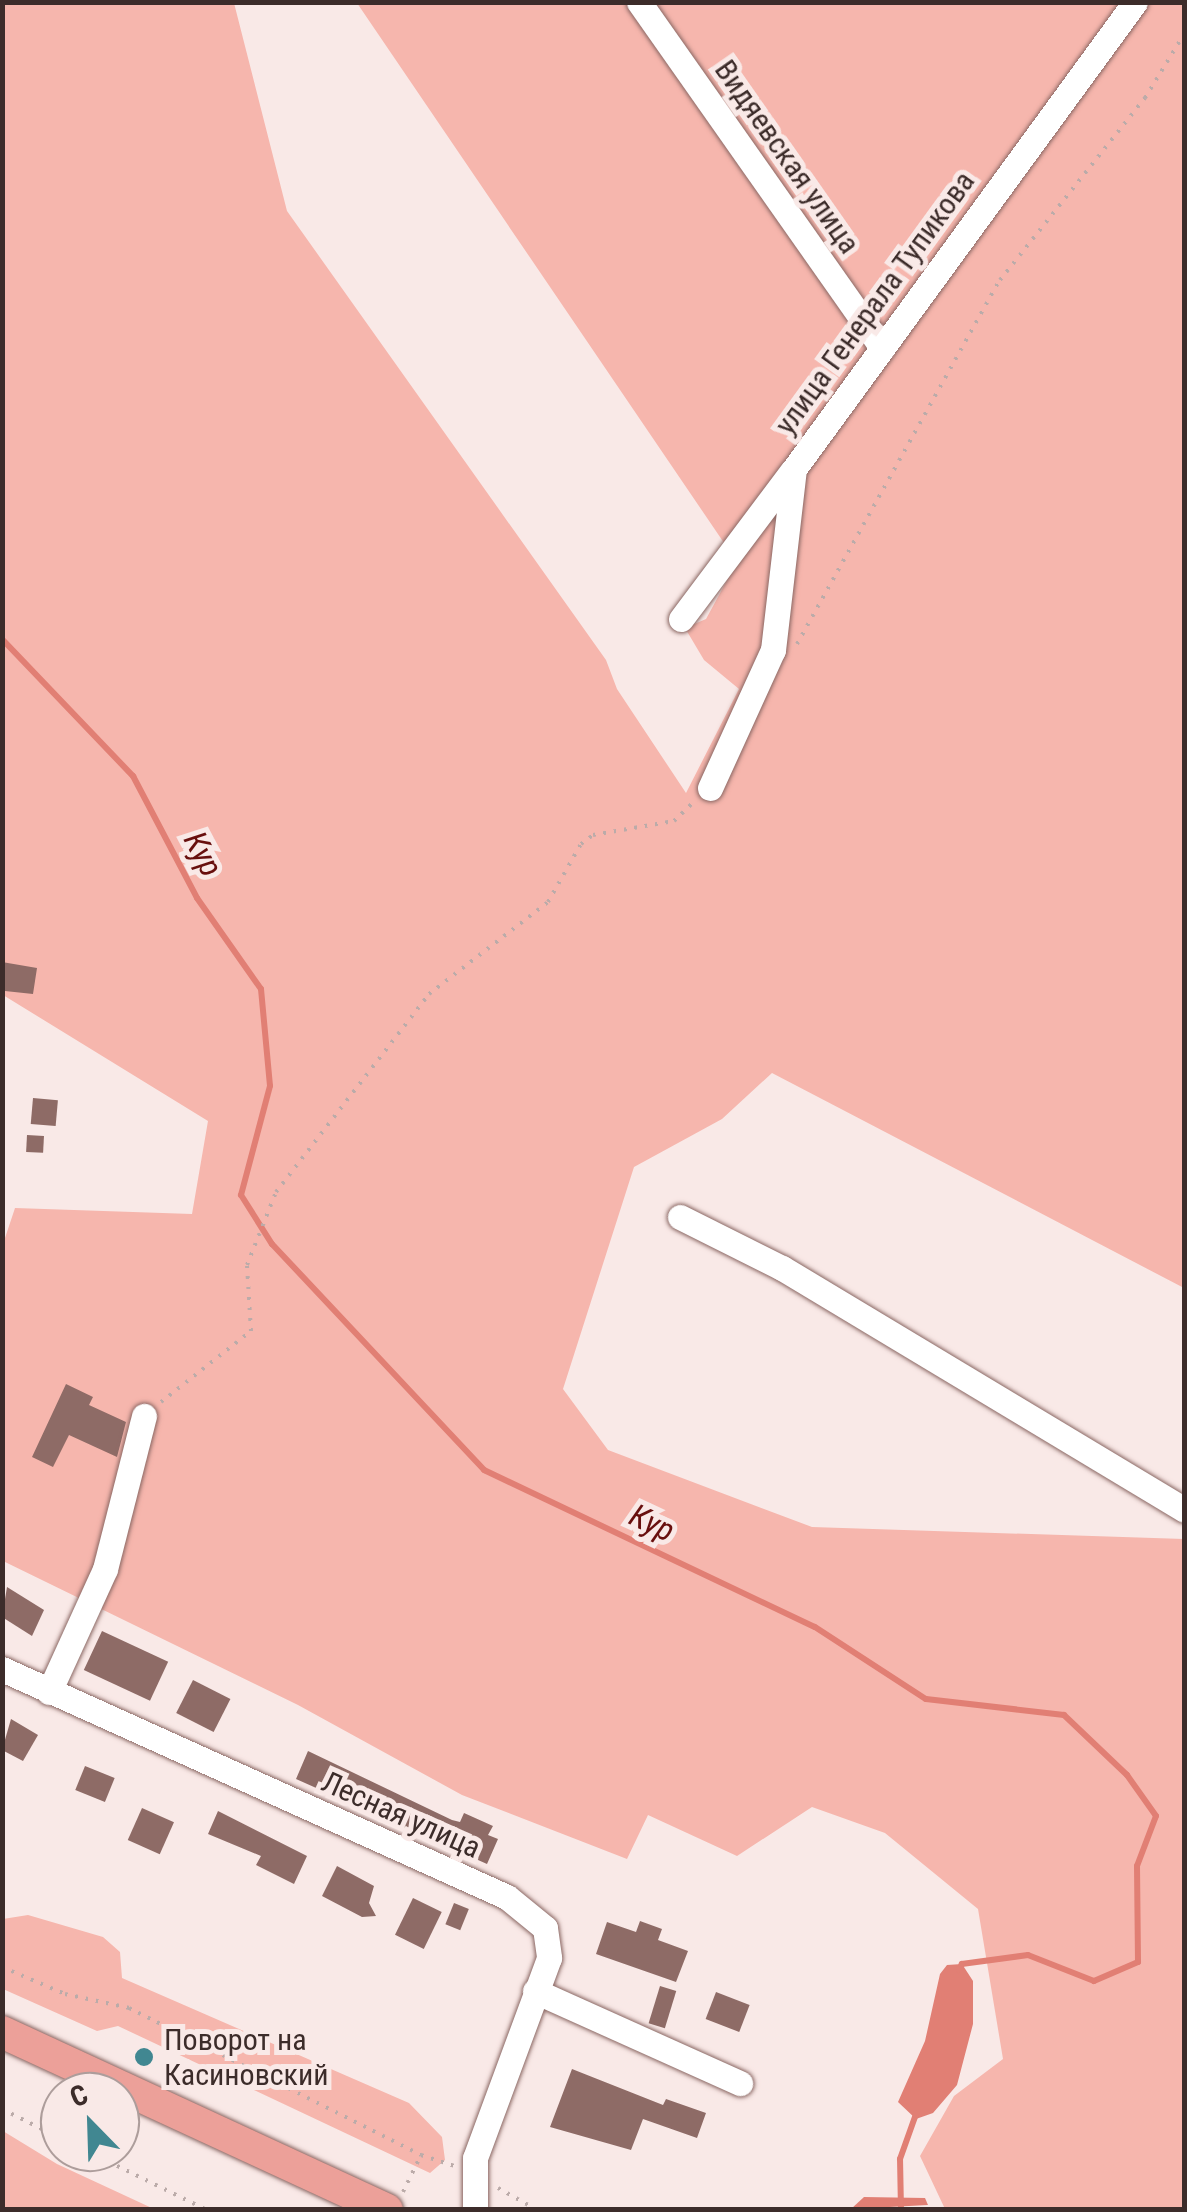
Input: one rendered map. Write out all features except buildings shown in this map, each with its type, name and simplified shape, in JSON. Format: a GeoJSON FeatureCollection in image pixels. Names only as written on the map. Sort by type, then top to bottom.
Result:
{"type":"FeatureCollection","features":[{"type":"Feature","properties":{"kind":"main road"},"geometry":{"type":"LineString","coordinates":[[2,2032],[388,2210]]}},
{"type":"Feature","properties":{"kind":"street","name":"Видяевская улица"},"geometry":{"type":"LineString","coordinates":[[639,2],[882,348]]}},
{"type":"Feature","properties":{"kind":"street","name":"улица Генерала Тупикова"},"geometry":{"type":"LineString","coordinates":[[710,788],[774,650],[794,469],[1135,2]]}},
{"type":"Feature","properties":{"kind":"street"},"geometry":{"type":"LineString","coordinates":[[682,619],[794,469]]}},
{"type":"Feature","properties":{"kind":"street"},"geometry":{"type":"LineString","coordinates":[[680,1216],[782,1268],[1184,1510]]}},
{"type":"Feature","properties":{"kind":"street"},"geometry":{"type":"LineString","coordinates":[[49,1692],[105,1569],[144,1416]]}},
{"type":"Feature","properties":{"kind":"street","name":"Лесная улица"},"geometry":{"type":"LineString","coordinates":[[2,1669],[508,1898],[545,1928],[549,1958],[475,2158],[475,2210]]}},
{"type":"Feature","properties":{"kind":"street"},"geometry":{"type":"LineString","coordinates":[[535,1990],[740,2083]]}},
{"type":"Feature","properties":{"kind":"path"},"geometry":{"type":"LineString","coordinates":[[788,658],[858,545],[1000,280],[1145,98],[1184,34]]}},
{"type":"Feature","properties":{"kind":"path"},"geometry":{"type":"LineString","coordinates":[[144,1416],[251,1330],[248,1264],[276,1192],[429,994],[548,902],[593,835],[674,821],[710,788]]}},
{"type":"Feature","properties":{"kind":"path"},"geometry":{"type":"LineString","coordinates":[[2,1967],[65,1994],[130,2008],[421,2155]]}},
{"type":"Feature","properties":{"kind":"path"},"geometry":{"type":"LineString","coordinates":[[2,2109],[40,2128]]}},
{"type":"Feature","properties":{"kind":"path"},"geometry":{"type":"LineString","coordinates":[[130,2172],[206,2210]]}},
{"type":"Feature","properties":{"kind":"shaded area"},"geometry":{"type":"Polygon","coordinates":[[[3,3],[234,3],[287,211],[606,660],[617,689],[686,793],[739,689],[704,660],[685,628],[706,619],[737,562],[357,3],[1184,3],[1184,1288],[772,1073],[722,1119],[634,1167],[563,1389],[608,1450],[812,1527],[1184,1539],[1184,2209],[945,2209],[920,2156],[954,2096],[1003,2059],[978,1909],[885,1833],[812,1807],[737,1856],[648,1815],[627,1859],[462,1795],[298,1705],[3,1561],[2,1247],[15,1208],[192,1214],[208,1121],[3,995],[3,3]]]}},
{"type":"Feature","properties":{"kind":"shaded area"},"geometry":{"type":"Polygon","coordinates":[[[28,1915],[103,1937],[120,1952],[122,1978],[409,2103],[442,2137],[445,2160],[430,2173],[118,2026],[97,2031],[3,1989],[3,1919],[28,1915]]]}},
{"type":"Feature","properties":{"kind":"shaded area"},"geometry":{"type":"Polygon","coordinates":[[[962,1964],[973,1981],[973,2024],[957,2085],[933,2113],[916,2119],[898,2102],[925,2041],[940,1974],[947,1965],[962,1964]]]}},
{"type":"Feature","properties":{"kind":"shaded area"},"geometry":{"type":"Polygon","coordinates":[[[3,2131],[40,2154],[40,2172],[74,2172],[154,2209],[3,2209],[3,2131]]]}},
{"type":"Feature","properties":{"kind":"shaded area"},"geometry":{"type":"Polygon","coordinates":[[[864,2197],[925,2198],[928,2205],[851,2209],[864,2197]]]}},
{"type":"Feature","properties":{"kind":"waterway","name":"Кур"},"geometry":{"type":"LineString","coordinates":[[2,639],[133,776],[197,898],[261,989],[270,1086],[241,1195],[272,1244],[484,1470],[815,1627],[926,1699],[1064,1715],[1127,1775],[1156,1816],[1137,1866],[1138,1962],[1094,1981],[1028,1955],[962,1964],[959,1970]]}},
{"type":"Feature","properties":{"kind":"waterway","name":"Кур"},"geometry":{"type":"LineString","coordinates":[[901,2210],[900,2159],[916,2114]]}},
{"type":"Feature","properties":{"kind":"place","name":"Поворот на Касиновский"},"geometry":{"type":"Point","coordinates":[144,2057]}}]}
